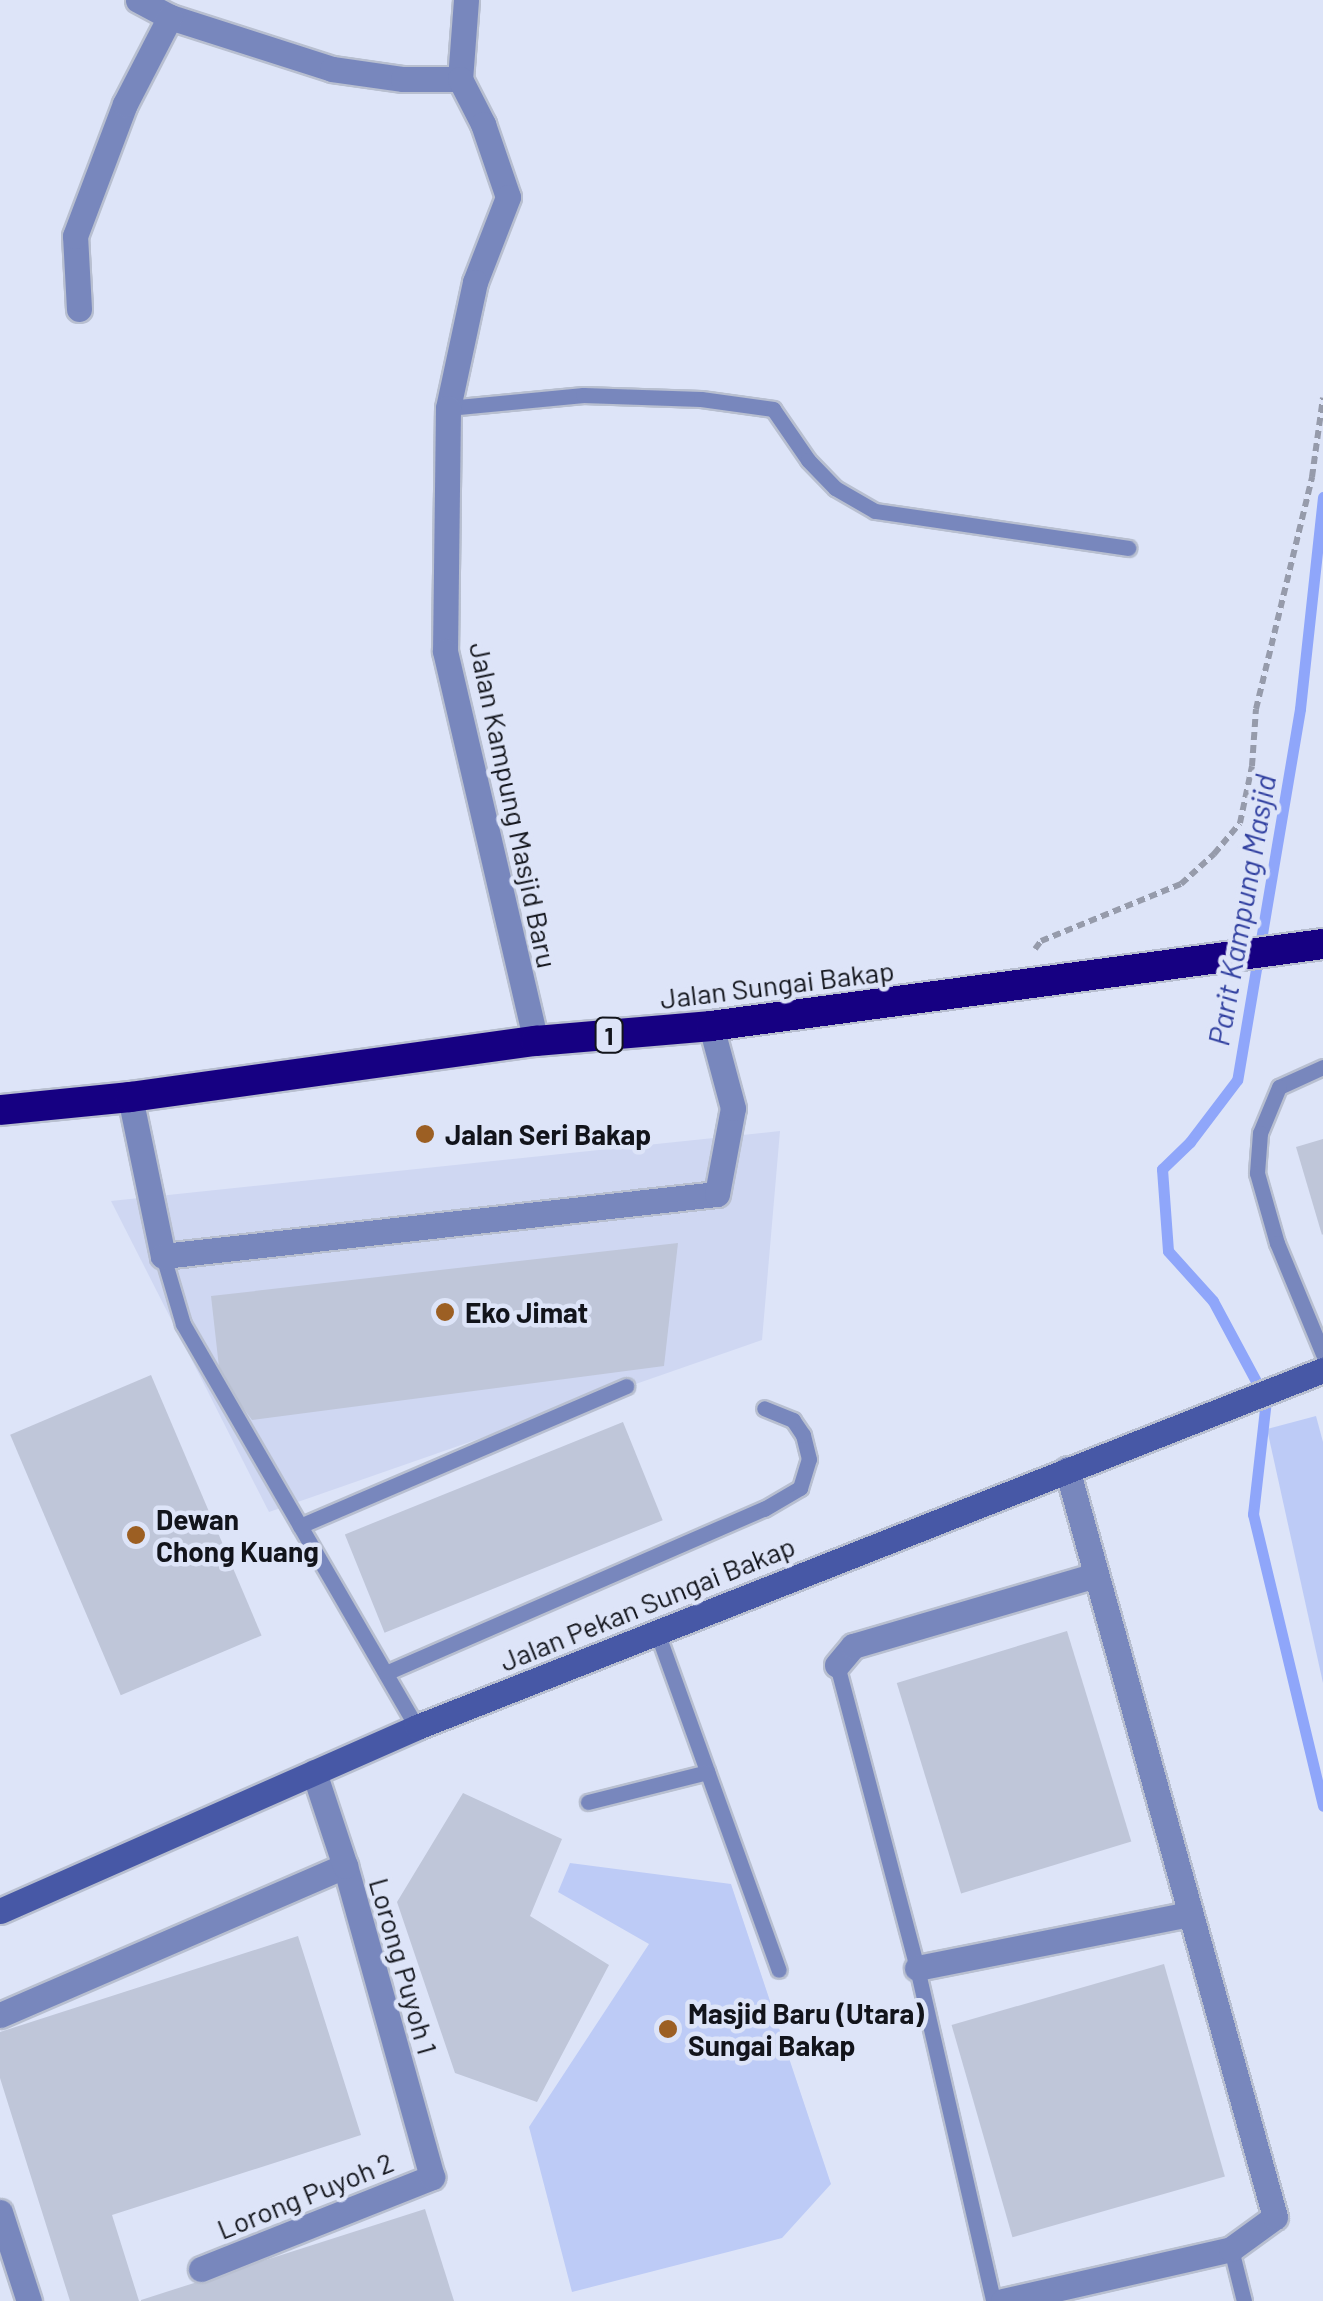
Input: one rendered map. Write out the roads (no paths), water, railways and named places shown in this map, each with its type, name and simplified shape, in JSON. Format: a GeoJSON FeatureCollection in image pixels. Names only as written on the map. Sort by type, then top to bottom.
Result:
{"type":"FeatureCollection","features":[{"type":"Feature","properties":{"kind":"highway","name":"Jalan Sungai Bakap"},"geometry":{"type":"LineString","coordinates":[[0,1110],[130,1098],[536,1041],[711,1026],[999,990],[1323,944]]}},
{"type":"Feature","properties":{"kind":"main road","name":"Jalan Pekan Sungai Bakap"},"geometry":{"type":"LineString","coordinates":[[0,1911],[416,1727],[1323,1370]]}},
{"type":"Feature","properties":{"kind":"street"},"geometry":{"type":"LineString","coordinates":[[138,0],[170,17],[332,70],[403,80],[460,79],[466,0]]}},
{"type":"Feature","properties":{"kind":"street"},"geometry":{"type":"LineString","coordinates":[[79,310],[75,236],[125,104],[170,17]]}},
{"type":"Feature","properties":{"kind":"street","name":"Jalan Kampung Masjid Baru"},"geometry":{"type":"LineString","coordinates":[[460,79],[482,124],[508,197],[475,282],[448,408],[445,652],[536,1041]]}},
{"type":"Feature","properties":{"kind":"street"},"geometry":{"type":"LineString","coordinates":[[130,1098],[163,1256],[717,1194],[734,1108],[711,1026]]}},
{"type":"Feature","properties":{"kind":"street"},"geometry":{"type":"LineString","coordinates":[[1002,2301],[1231,2249],[1275,2217],[1066,1468]]}},
{"type":"Feature","properties":{"kind":"street"},"geometry":{"type":"LineString","coordinates":[[836,1665],[853,1646],[1096,1575]]}},
{"type":"Feature","properties":{"kind":"street","name":"Lorong Puyoh 1"},"geometry":{"type":"LineString","coordinates":[[314,1772],[345,1866],[432,2176]]}},
{"type":"Feature","properties":{"kind":"street"},"geometry":{"type":"LineString","coordinates":[[0,2015],[345,1866]]}},
{"type":"Feature","properties":{"kind":"street"},"geometry":{"type":"LineString","coordinates":[[917,1968],[1190,1914]]}},
{"type":"Feature","properties":{"kind":"street","name":"Lorong Puyoh 2"},"geometry":{"type":"LineString","coordinates":[[201,2269],[432,2176]]}},
{"type":"Feature","properties":{"kind":"street"},"geometry":{"type":"LineString","coordinates":[[0,2212],[29,2301]]}},
{"type":"Feature","properties":{"kind":"lane"},"geometry":{"type":"LineString","coordinates":[[448,408],[583,395],[701,399],[773,409],[808,460],[835,488],[875,511],[1128,548]]}},
{"type":"Feature","properties":{"kind":"lane"},"geometry":{"type":"LineString","coordinates":[[1323,1067],[1280,1088],[1260,1132],[1257,1173],[1276,1243],[1323,1354]]}},
{"type":"Feature","properties":{"kind":"lane"},"geometry":{"type":"LineString","coordinates":[[163,1256],[183,1324],[416,1727]]}},
{"type":"Feature","properties":{"kind":"lane"},"geometry":{"type":"LineString","coordinates":[[300,1526],[626,1386]]}},
{"type":"Feature","properties":{"kind":"lane"},"geometry":{"type":"LineString","coordinates":[[386,1673],[764,1508],[800,1488],[809,1459],[803,1435],[792,1420],[764,1408]]}},
{"type":"Feature","properties":{"kind":"lane"},"geometry":{"type":"LineString","coordinates":[[657,1632],[779,1970]]}},
{"type":"Feature","properties":{"kind":"lane"},"geometry":{"type":"LineString","coordinates":[[836,1665],[917,1968],[992,2301]]}},
{"type":"Feature","properties":{"kind":"lane"},"geometry":{"type":"LineString","coordinates":[[588,1802],[707,1772]]}},
{"type":"Feature","properties":{"kind":"lane"},"geometry":{"type":"LineString","coordinates":[[1231,2249],[1244,2301]]}},
{"type":"Feature","properties":{"kind":"waterway","name":"Parit Kampung Masjid"},"geometry":{"type":"LineString","coordinates":[[1323,497],[1300,709],[1237,1080],[1190,1142],[1162,1169],[1168,1251],[1213,1301],[1266,1400],[1253,1514],[1323,1806]]}},
{"type":"Feature","properties":{"kind":"place","name":"Jalan Seri Bakap"},"geometry":{"type":"Point","coordinates":[425,1134]}},
{"type":"Feature","properties":{"kind":"place","name":"Eko Jimat"},"geometry":{"type":"Point","coordinates":[445,1312]}},
{"type":"Feature","properties":{"kind":"place","name":"Dewan Chong Kuang"},"geometry":{"type":"Point","coordinates":[136,1535]}},
{"type":"Feature","properties":{"kind":"place","name":"Masjid Baru (Utara) Sungai Bakap"},"geometry":{"type":"Point","coordinates":[668,2029]}}]}
